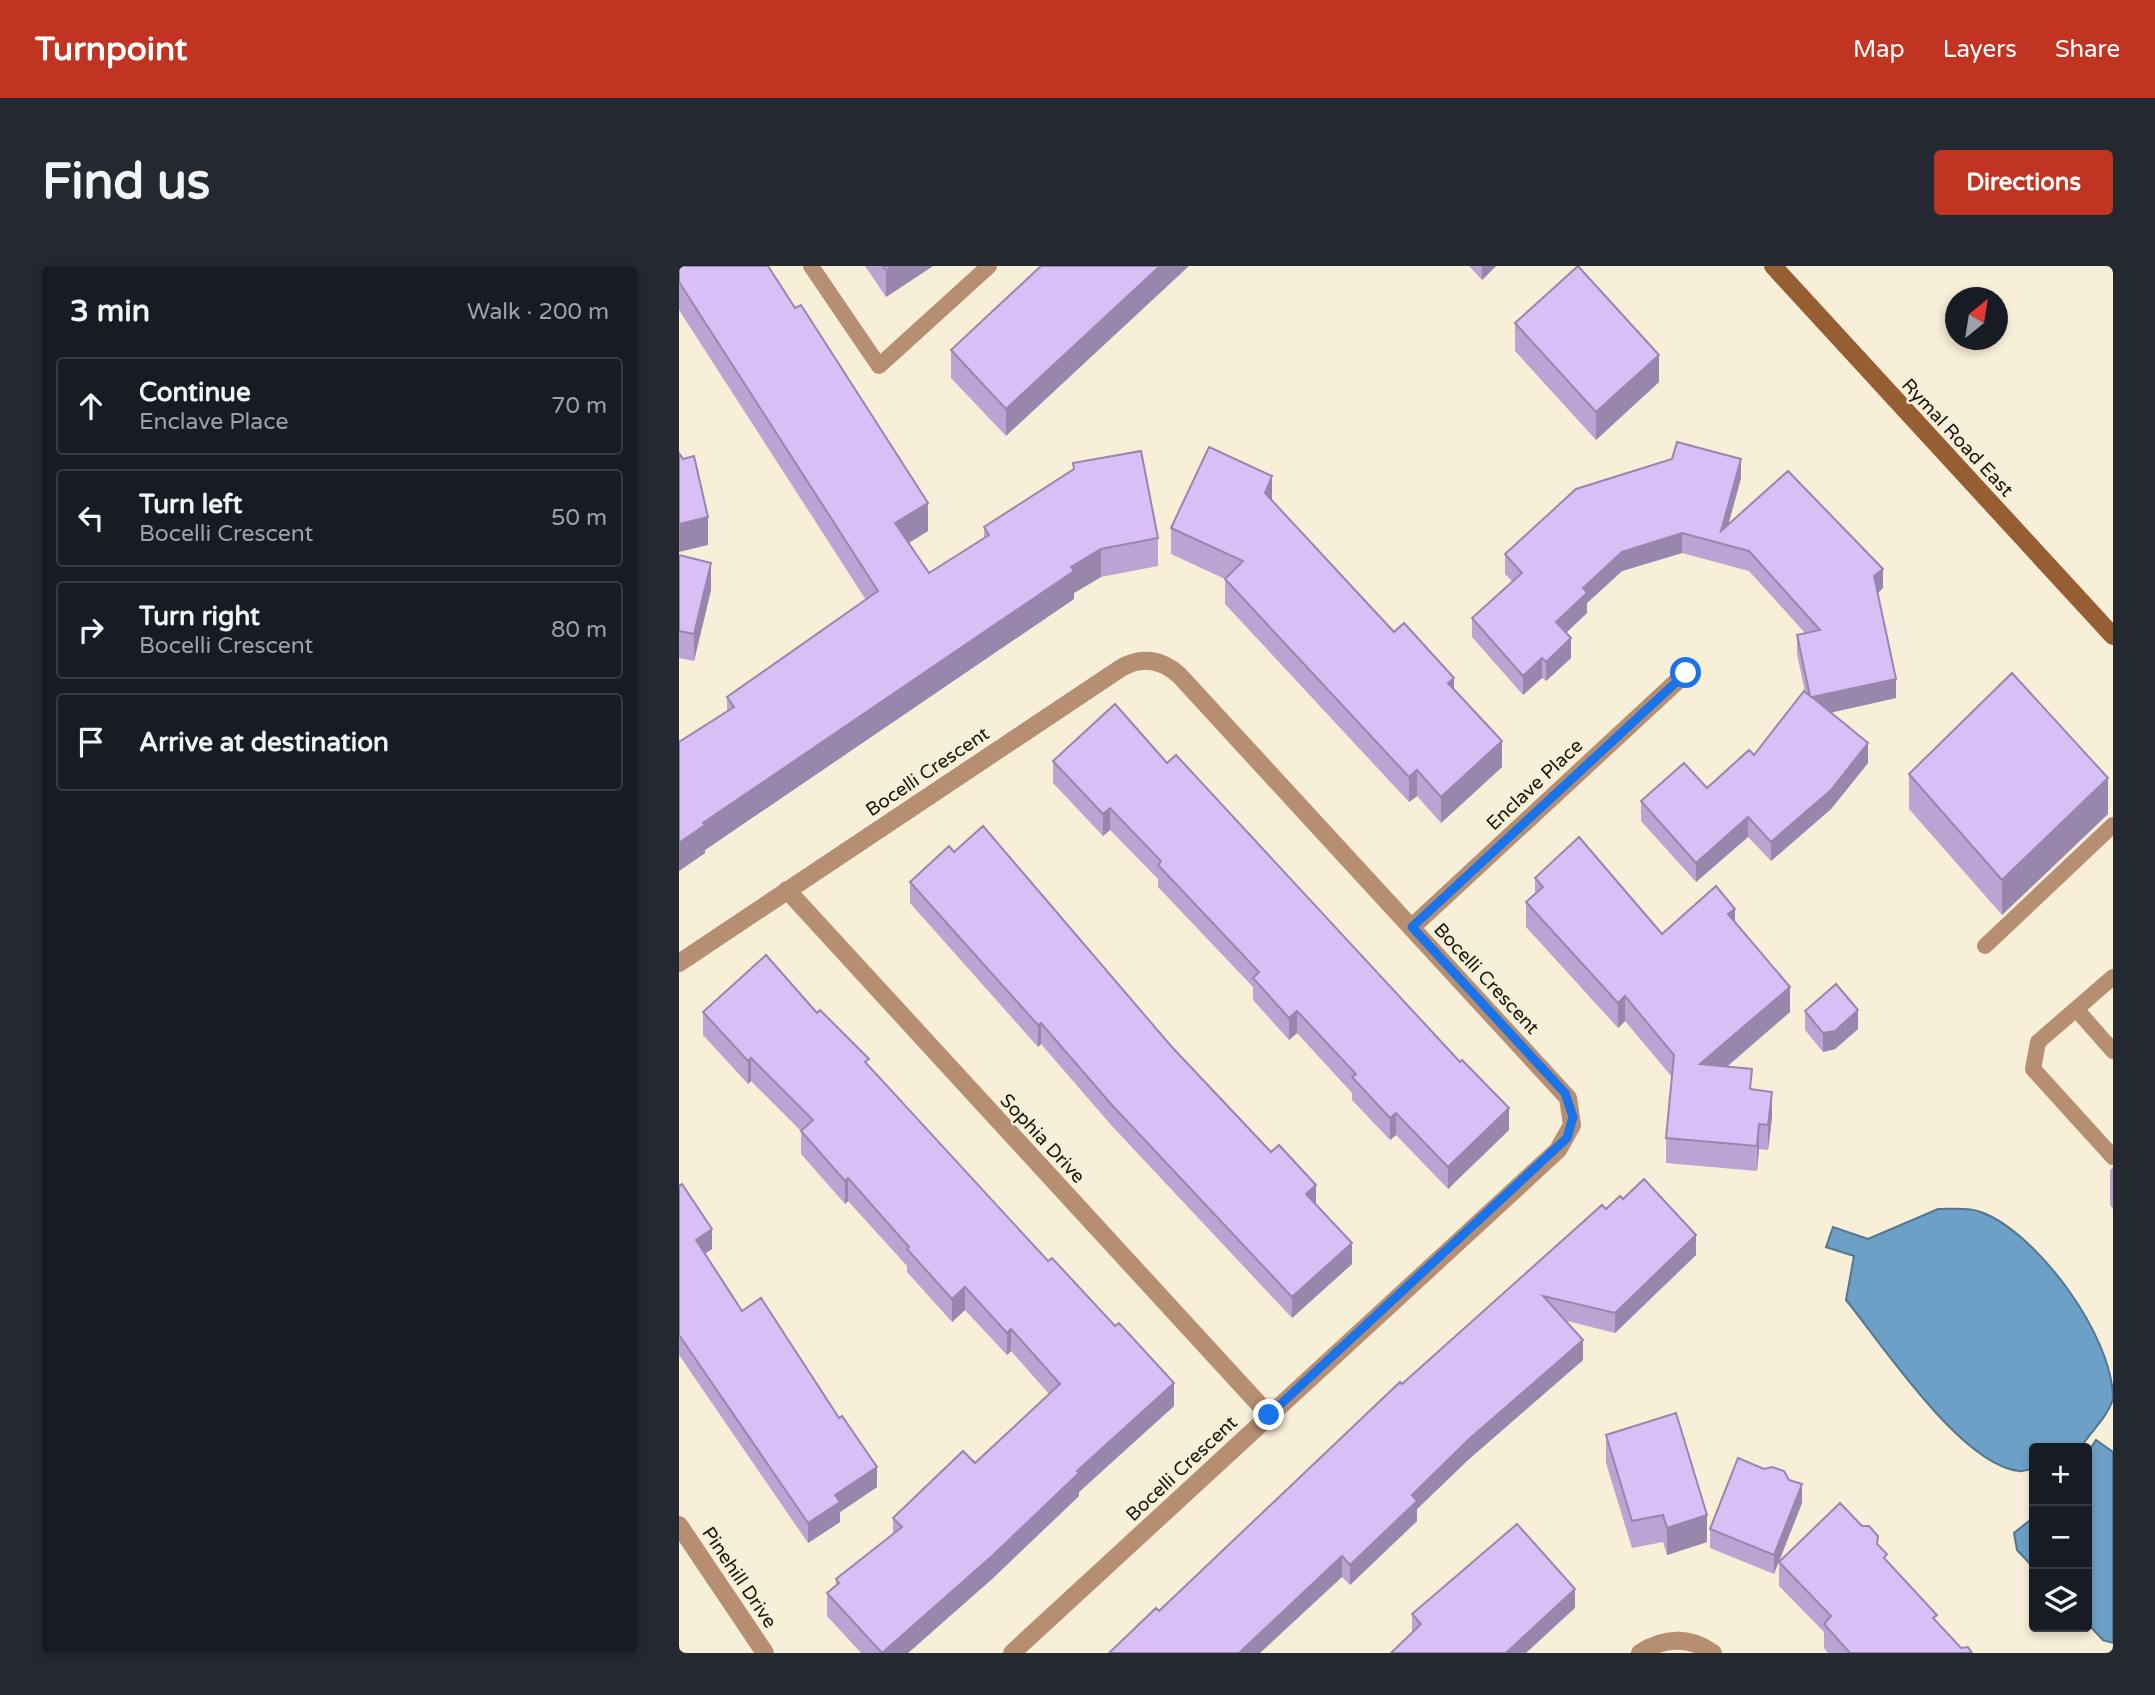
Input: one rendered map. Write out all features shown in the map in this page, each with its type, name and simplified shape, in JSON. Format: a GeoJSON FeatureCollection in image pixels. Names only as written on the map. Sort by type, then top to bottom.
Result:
{"type":"FeatureCollection","features":[{"type":"Feature","properties":{"kind":"main road","name":"Rymal Road East"},"geometry":{"type":"LineString","coordinates":[[1773,266],[2113,636]]}},
{"type":"Feature","properties":{"kind":"street","name":"Bocelli Crescent"},"geometry":{"type":"LineString","coordinates":[[679,962],[1121,668],[1133,662],[1150,660],[1167,666],[1179,676],[1560,1087],[1572,1109],[1570,1132],[1558,1150],[1012,1653]]}},
{"type":"Feature","properties":{"kind":"street","name":"Enclave Place"},"geometry":{"type":"LineString","coordinates":[[1412,927],[1686,673]]}},
{"type":"Feature","properties":{"kind":"street","name":"Sophia Drive"},"geometry":{"type":"LineString","coordinates":[[787,890],[1269,1415]]}},
{"type":"Feature","properties":{"kind":"street","name":"Pinehill Drive"},"geometry":{"type":"LineString","coordinates":[[679,1524],[765,1653]]}},
{"type":"Feature","properties":{"kind":"street"},"geometry":{"type":"LineString","coordinates":[[1640,1653],[1666,1640],[1678,1639],[1713,1653]]}},
{"type":"Feature","properties":{"kind":"lane"},"geometry":{"type":"LineString","coordinates":[[811,266],[879,366],[989,266]]}},
{"type":"Feature","properties":{"kind":"lane"},"geometry":{"type":"LineString","coordinates":[[1985,946],[2113,825]]}},
{"type":"Feature","properties":{"kind":"lane"},"geometry":{"type":"LineString","coordinates":[[2110,986],[2076,1009],[2038,1042],[2033,1069],[2113,1157]]}},
{"type":"Feature","properties":{"kind":"lane"},"geometry":{"type":"LineString","coordinates":[[2076,1009],[2113,1051]]}},
{"type":"Feature","properties":{"kind":"water"},"geometry":{"type":"Polygon","coordinates":[[[1938,1209],[1966,1209],[1976,1210],[2002,1223],[2025,1241],[2068,1289],[2086,1317],[2110,1373],[2113,1399],[2111,1405],[2084,1443],[2029,1443],[2029,1470],[2019,1471],[1996,1464],[1948,1426],[1901,1372],[1846,1300],[1854,1256],[1826,1247],[1833,1227],[1868,1239],[1938,1209]]]}},
{"type":"Feature","properties":{"kind":"water"},"geometry":{"type":"Polygon","coordinates":[[[2096,1440],[2113,1452],[2113,1643],[2103,1640],[2092,1628],[2092,1446],[2096,1440]]]}},
{"type":"Feature","properties":{"kind":"water"},"geometry":{"type":"Polygon","coordinates":[[[2029,1521],[2029,1563],[2017,1550],[2014,1533],[2029,1521]]]}},
{"type":"Feature","properties":{"kind":"building"},"geometry":{"type":"Polygon","coordinates":[[[679,266],[768,266],[795,308],[801,305],[928,503],[895,523],[929,573],[989,535],[984,527],[1074,469],[1073,463],[1141,451],[1158,538],[1101,549],[1071,567],[1074,571],[703,823],[705,825],[679,843],[679,742],[734,707],[727,697],[878,591],[679,282],[679,266]]]}},
{"type":"Feature","properties":{"kind":"building"},"geometry":{"type":"Polygon","coordinates":[[[1041,266],[1160,266],[1006,409],[951,350],[1041,266]]]}},
{"type":"Feature","properties":{"kind":"building"},"geometry":{"type":"Polygon","coordinates":[[[1578,266],[1659,355],[1596,412],[1515,323],[1578,266]]]}},
{"type":"Feature","properties":{"kind":"building"},"geometry":{"type":"Polygon","coordinates":[[[1677,442],[1741,459],[1721,531],[1788,471],[1883,569],[1874,576],[1896,679],[1812,697],[1868,743],[1831,790],[1771,842],[1748,817],[1696,863],[1641,801],[1684,763],[1707,788],[1749,750],[1754,755],[1804,691],[1810,696],[1797,635],[1820,630],[1749,551],[1682,533],[1622,552],[1583,588],[1587,593],[1556,622],[1571,638],[1546,662],[1542,658],[1523,676],[1472,618],[1522,573],[1505,554],[1576,489],[1672,459],[1677,442]]]}},
{"type":"Feature","properties":{"kind":"building"},"geometry":{"type":"Polygon","coordinates":[[[1209,447],[1272,476],[1265,493],[1394,632],[1404,623],[1454,678],[1448,683],[1502,741],[1441,797],[1417,770],[1409,777],[1225,579],[1243,561],[1171,528],[1209,447]]]}},
{"type":"Feature","properties":{"kind":"building"},"geometry":{"type":"Polygon","coordinates":[[[679,453],[683,459],[694,456],[708,517],[679,524],[679,453]]]}},
{"type":"Feature","properties":{"kind":"building"},"geometry":{"type":"Polygon","coordinates":[[[679,555],[711,563],[694,634],[679,631],[679,555]]]}},
{"type":"Feature","properties":{"kind":"building"},"geometry":{"type":"Polygon","coordinates":[[[2012,673],[2108,778],[2002,880],[1909,774],[2012,673]]]}},
{"type":"Feature","properties":{"kind":"building"},"geometry":{"type":"Polygon","coordinates":[[[1115,704],[1167,763],[1176,755],[1460,1062],[1462,1060],[1509,1108],[1448,1167],[1396,1113],[1390,1118],[1352,1077],[1356,1074],[1297,1011],[1289,1018],[1253,978],[1259,972],[1158,865],[1161,861],[1110,808],[1103,814],[1053,761],[1115,704]]]}},
{"type":"Feature","properties":{"kind":"building"},"geometry":{"type":"Polygon","coordinates":[[[983,826],[1171,1046],[1271,1152],[1279,1145],[1316,1185],[1306,1194],[1352,1243],[1292,1297],[1111,1104],[1041,1023],[1038,1025],[910,882],[949,846],[954,852],[983,826]]]}},
{"type":"Feature","properties":{"kind":"building"},"geometry":{"type":"Polygon","coordinates":[[[1579,837],[1662,934],[1716,886],[1735,909],[1728,914],[1790,987],[1700,1064],[1752,1069],[1750,1089],[1772,1092],[1768,1125],[1759,1124],[1757,1146],[1666,1138],[1674,1055],[1625,996],[1618,1003],[1526,902],[1543,887],[1535,878],[1579,837]]]}},
{"type":"Feature","properties":{"kind":"building"},"geometry":{"type":"Polygon","coordinates":[[[766,955],[817,1013],[820,1010],[869,1059],[865,1062],[1048,1261],[1052,1258],[1115,1326],[1119,1323],[1174,1383],[1077,1471],[1079,1473],[992,1556],[882,1653],[827,1593],[839,1583],[836,1579],[902,1527],[893,1518],[963,1451],[975,1463],[1060,1384],[1011,1329],[1007,1333],[965,1287],[952,1299],[848,1178],[845,1181],[801,1131],[813,1120],[751,1058],[748,1061],[703,1012],[766,955]]]}},
{"type":"Feature","properties":{"kind":"building"},"geometry":{"type":"Polygon","coordinates":[[[1836,984],[1858,1010],[1835,1031],[1823,1033],[1805,1011],[1836,984]]]}},
{"type":"Feature","properties":{"kind":"building"},"geometry":{"type":"Polygon","coordinates":[[[1644,1179],[1696,1235],[1615,1313],[1543,1296],[1583,1340],[1468,1440],[1412,1495],[1417,1501],[1350,1565],[1342,1556],[1239,1653],[1109,1653],[1156,1608],[1159,1611],[1400,1382],[1402,1384],[1602,1205],[1606,1209],[1620,1196],[1623,1199],[1644,1179]]]}},
{"type":"Feature","properties":{"kind":"building"},"geometry":{"type":"Polygon","coordinates":[[[682,1184],[712,1229],[696,1240],[742,1311],[761,1298],[839,1418],[842,1416],[877,1467],[835,1495],[840,1502],[808,1523],[679,1335],[679,1186],[682,1184]]]}},
{"type":"Feature","properties":{"kind":"building"},"geometry":{"type":"Polygon","coordinates":[[[1676,1413],[1707,1515],[1667,1528],[1663,1515],[1632,1521],[1606,1435],[1676,1413]]]}},
{"type":"Feature","properties":{"kind":"building"},"geometry":{"type":"Polygon","coordinates":[[[1738,1458],[1764,1469],[1772,1467],[1784,1471],[1789,1480],[1802,1484],[1774,1555],[1710,1529],[1738,1458]]]}},
{"type":"Feature","properties":{"kind":"building"},"geometry":{"type":"Polygon","coordinates":[[[1840,1503],[1862,1526],[1869,1526],[1878,1536],[1877,1544],[1887,1554],[1884,1558],[1937,1615],[1933,1618],[1961,1648],[1968,1647],[1972,1653],[1850,1653],[1824,1624],[1831,1616],[1779,1562],[1840,1503]]]}},
{"type":"Feature","properties":{"kind":"building"},"geometry":{"type":"Polygon","coordinates":[[[1517,1524],[1575,1589],[1506,1653],[1391,1653],[1421,1624],[1412,1614],[1517,1524]]]}},
{"type":"Feature","properties":{"kind":"route"},"geometry":{"type":"LineString","coordinates":[[1269,1415],[1558,1150],[1567,1138],[1573,1117],[1571,1103],[1565,1093],[1412,927],[1686,673]]}}]}
